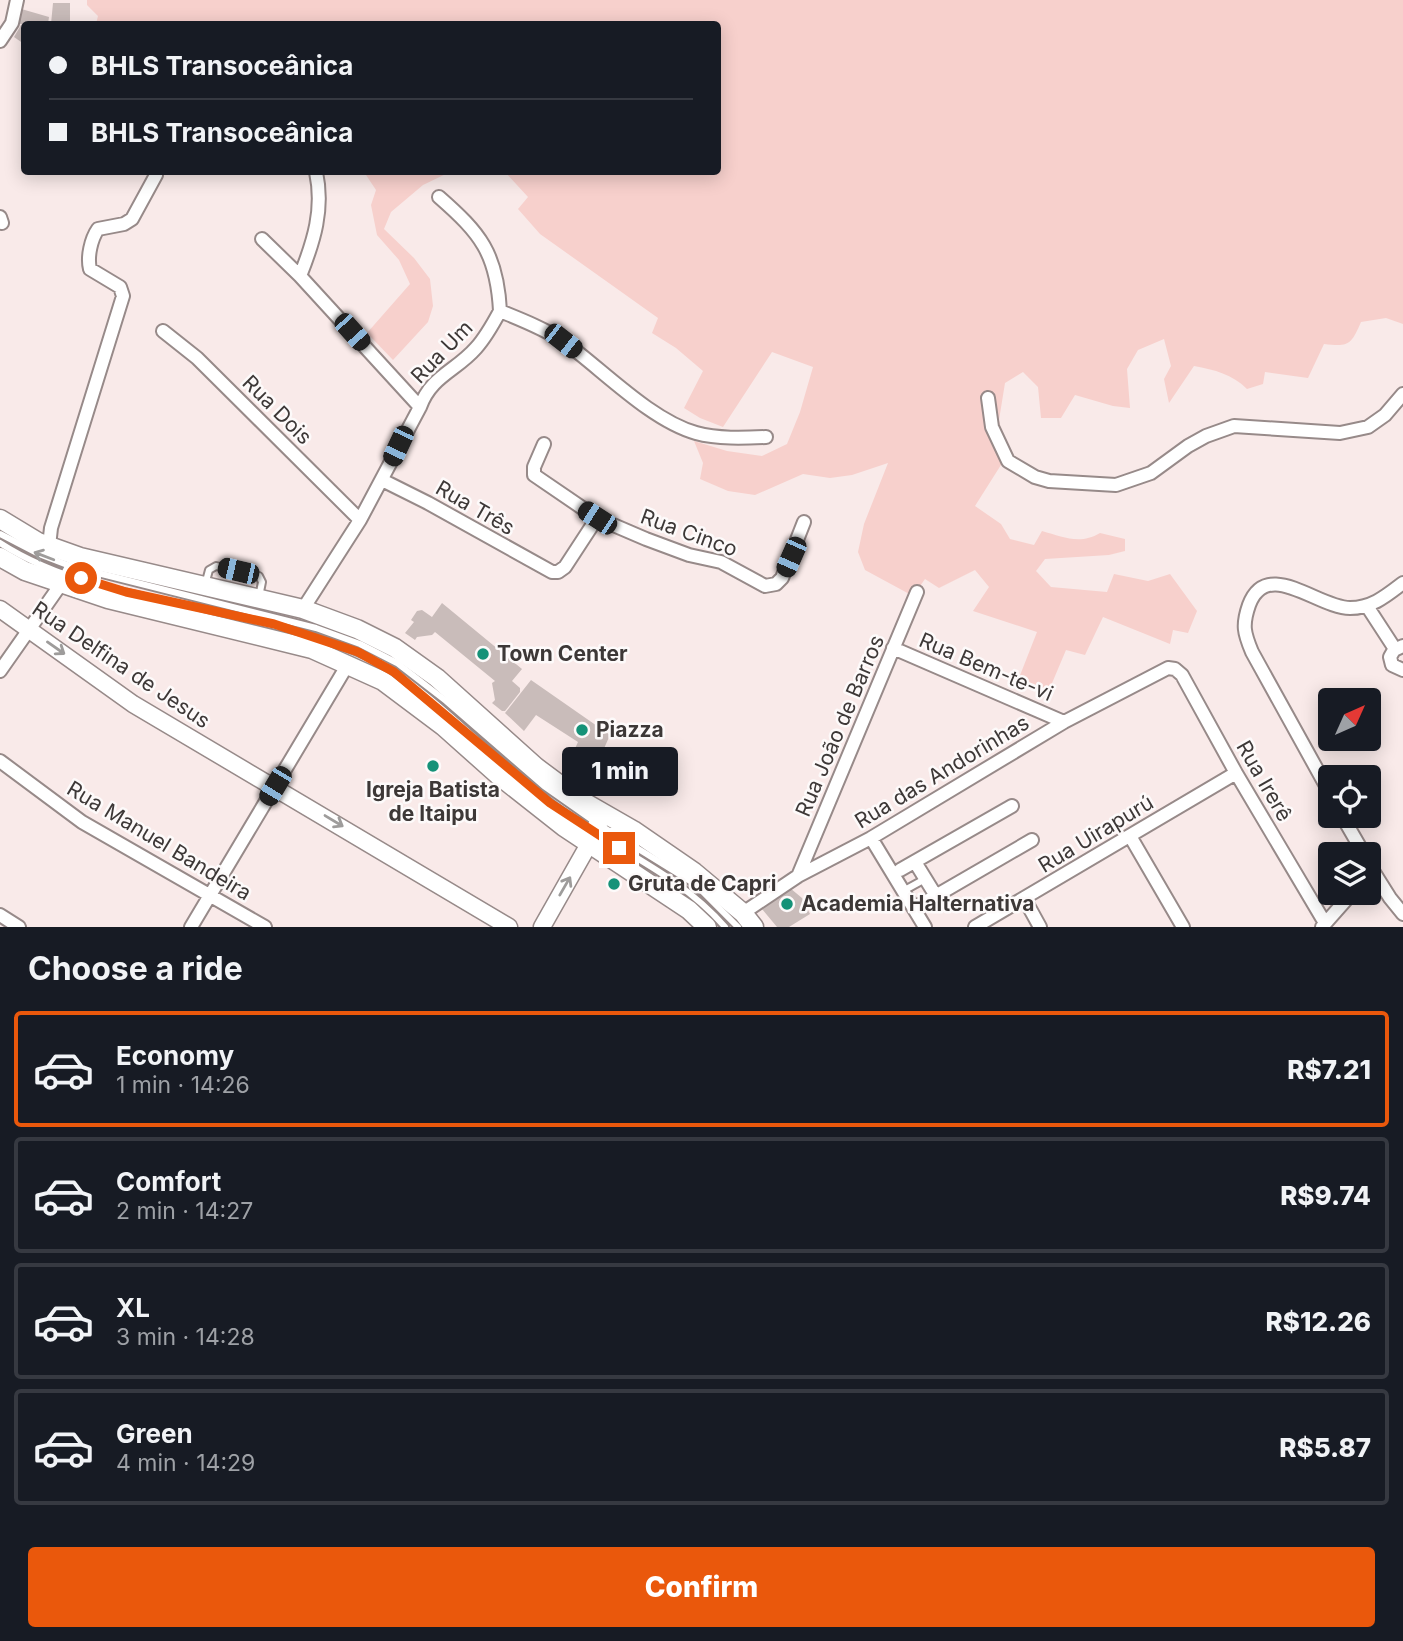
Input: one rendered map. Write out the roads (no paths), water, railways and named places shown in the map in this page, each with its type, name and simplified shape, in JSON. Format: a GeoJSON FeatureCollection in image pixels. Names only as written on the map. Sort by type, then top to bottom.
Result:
{"type":"FeatureCollection","features":[{"type":"Feature","properties":{"kind":"main road"},"geometry":{"type":"LineString","coordinates":[[0,519],[10,527],[49,546],[80,557],[303,609],[357,629],[395,648],[437,678],[536,767],[595,828],[707,927]]}},
{"type":"Feature","properties":{"kind":"main road"},"geometry":{"type":"LineString","coordinates":[[0,557],[25,571],[107,599],[312,649],[383,681],[443,726],[498,775],[595,828],[694,872],[745,922]]}},
{"type":"Feature","properties":{"kind":"street"},"geometry":{"type":"LineString","coordinates":[[0,41],[12,23],[17,0]]}},
{"type":"Feature","properties":{"kind":"street"},"geometry":{"type":"LineString","coordinates":[[49,546],[51,528],[122,296],[120,287],[90,269],[89,258],[94,234],[98,229],[124,224],[132,219],[156,175]]}},
{"type":"Feature","properties":{"kind":"street"},"geometry":{"type":"LineString","coordinates":[[300,276],[312,248],[318,219],[320,195],[317,175]]}},
{"type":"Feature","properties":{"kind":"street"},"geometry":{"type":"LineString","coordinates":[[439,197],[473,229],[486,247],[494,268],[500,310]]}},
{"type":"Feature","properties":{"kind":"street"},"geometry":{"type":"LineString","coordinates":[[261,239],[300,276],[420,408]]}},
{"type":"Feature","properties":{"kind":"street","name":"Rua Um"},"geometry":{"type":"LineString","coordinates":[[303,609],[360,520],[420,408],[425,393],[477,348],[500,310],[540,327],[563,341],[655,412],[677,425],[697,433],[766,438]]}},
{"type":"Feature","properties":{"kind":"street","name":"Rua Dois"},"geometry":{"type":"LineString","coordinates":[[163,331],[197,358],[360,520]]}},
{"type":"Feature","properties":{"kind":"street"},"geometry":{"type":"LineString","coordinates":[[988,398],[992,427],[1008,461],[1035,477],[1049,481],[1116,485],[1150,472],[1206,436],[1234,426],[1340,433],[1368,427],[1385,415],[1403,394]]}},
{"type":"Feature","properties":{"kind":"street"},"geometry":{"type":"LineString","coordinates":[[544,444],[534,467],[534,475],[597,518]]}},
{"type":"Feature","properties":{"kind":"street","name":"Rua Três"},"geometry":{"type":"LineString","coordinates":[[382,480],[428,503],[548,572],[558,572],[565,567],[597,518]]}},
{"type":"Feature","properties":{"kind":"street","name":"Rua Cinco"},"geometry":{"type":"LineString","coordinates":[[597,518],[678,551],[721,562],[759,584],[770,586],[782,578],[804,522]]}},
{"type":"Feature","properties":{"kind":"street"},"geometry":{"type":"LineString","coordinates":[[1318,771],[1252,652],[1244,632],[1253,596],[1265,585],[1278,584],[1346,608],[1367,606],[1403,583]]}},
{"type":"Feature","properties":{"kind":"street"},"geometry":{"type":"LineString","coordinates":[[0,671],[61,584]]}},
{"type":"Feature","properties":{"kind":"street","name":"Rua João de Barros"},"geometry":{"type":"LineString","coordinates":[[798,876],[917,592]]}},
{"type":"Feature","properties":{"kind":"street"},"geometry":{"type":"LineString","coordinates":[[1367,606],[1399,648],[1391,653],[1391,662],[1395,668],[1403,670]]}},
{"type":"Feature","properties":{"kind":"street","name":"Rua Delfina de Jesus"},"geometry":{"type":"LineString","coordinates":[[0,609],[133,704],[509,927]]}},
{"type":"Feature","properties":{"kind":"street","name":"Rua Bem-te-vi"},"geometry":{"type":"LineString","coordinates":[[893,648],[1064,722]]}},
{"type":"Feature","properties":{"kind":"street"},"geometry":{"type":"LineString","coordinates":[[191,927],[348,664]]}},
{"type":"Feature","properties":{"kind":"street","name":"Rua das Andorinhas"},"geometry":{"type":"LineString","coordinates":[[745,922],[798,876],[871,838],[1064,722],[1163,669]]}},
{"type":"Feature","properties":{"kind":"street","name":"Rua Irerê"},"geometry":{"type":"LineString","coordinates":[[1163,669],[1175,669],[1182,675],[1324,925]]}},
{"type":"Feature","properties":{"kind":"street","name":"Rua Manuel Bandeira"},"geometry":{"type":"LineString","coordinates":[[0,761],[82,822],[265,927]]}},
{"type":"Feature","properties":{"kind":"street","name":"Rua Uirapurú"},"geometry":{"type":"LineString","coordinates":[[975,927],[1236,773]]}},
{"type":"Feature","properties":{"kind":"street"},"geometry":{"type":"LineString","coordinates":[[900,870],[1012,806]]}},
{"type":"Feature","properties":{"kind":"street"},"geometry":{"type":"LineString","coordinates":[[542,927],[595,828]]}},
{"type":"Feature","properties":{"kind":"street"},"geometry":{"type":"LineString","coordinates":[[1130,836],[1183,927]]}},
{"type":"Feature","properties":{"kind":"street"},"geometry":{"type":"LineString","coordinates":[[871,838],[925,927]]}},
{"type":"Feature","properties":{"kind":"street"},"geometry":{"type":"LineString","coordinates":[[920,905],[1032,840]]}},
{"type":"Feature","properties":{"kind":"street"},"geometry":{"type":"LineString","coordinates":[[915,862],[936,896]]}},
{"type":"Feature","properties":{"kind":"street"},"geometry":{"type":"LineString","coordinates":[[1381,885],[1403,914]]}},
{"type":"Feature","properties":{"kind":"street"},"geometry":{"type":"LineString","coordinates":[[1024,898],[1040,927]]}},
{"type":"Feature","properties":{"kind":"street"},"geometry":{"type":"LineString","coordinates":[[1324,925],[1342,905]]}},
{"type":"Feature","properties":{"kind":"street"},"geometry":{"type":"LineString","coordinates":[[0,915],[19,927]]}},
{"type":"Feature","properties":{"kind":"lane"},"geometry":{"type":"LineString","coordinates":[[0,534],[70,566],[316,628],[360,644],[397,663],[446,701],[595,828]]}},
{"type":"Feature","properties":{"kind":"lane"},"geometry":{"type":"LineString","coordinates":[[0,544],[58,572],[126,592],[274,624],[358,652],[394,672],[550,803],[595,828],[689,892],[725,927]]}},
{"type":"Feature","properties":{"kind":"lane"},"geometry":{"type":"LineString","coordinates":[[904,891],[925,879]]}},
{"type":"Feature","properties":{"kind":"place","name":"Town Center"},"geometry":{"type":"Point","coordinates":[483,654]}},
{"type":"Feature","properties":{"kind":"place","name":"Piazza"},"geometry":{"type":"Point","coordinates":[582,730]}},
{"type":"Feature","properties":{"kind":"place","name":"Igreja Batista de Itaipu"},"geometry":{"type":"Point","coordinates":[433,766]}},
{"type":"Feature","properties":{"kind":"place","name":"Gruta de Capri"},"geometry":{"type":"Point","coordinates":[614,884]}},
{"type":"Feature","properties":{"kind":"place","name":"Academia Halternativa"},"geometry":{"type":"Point","coordinates":[787,904]}}]}
